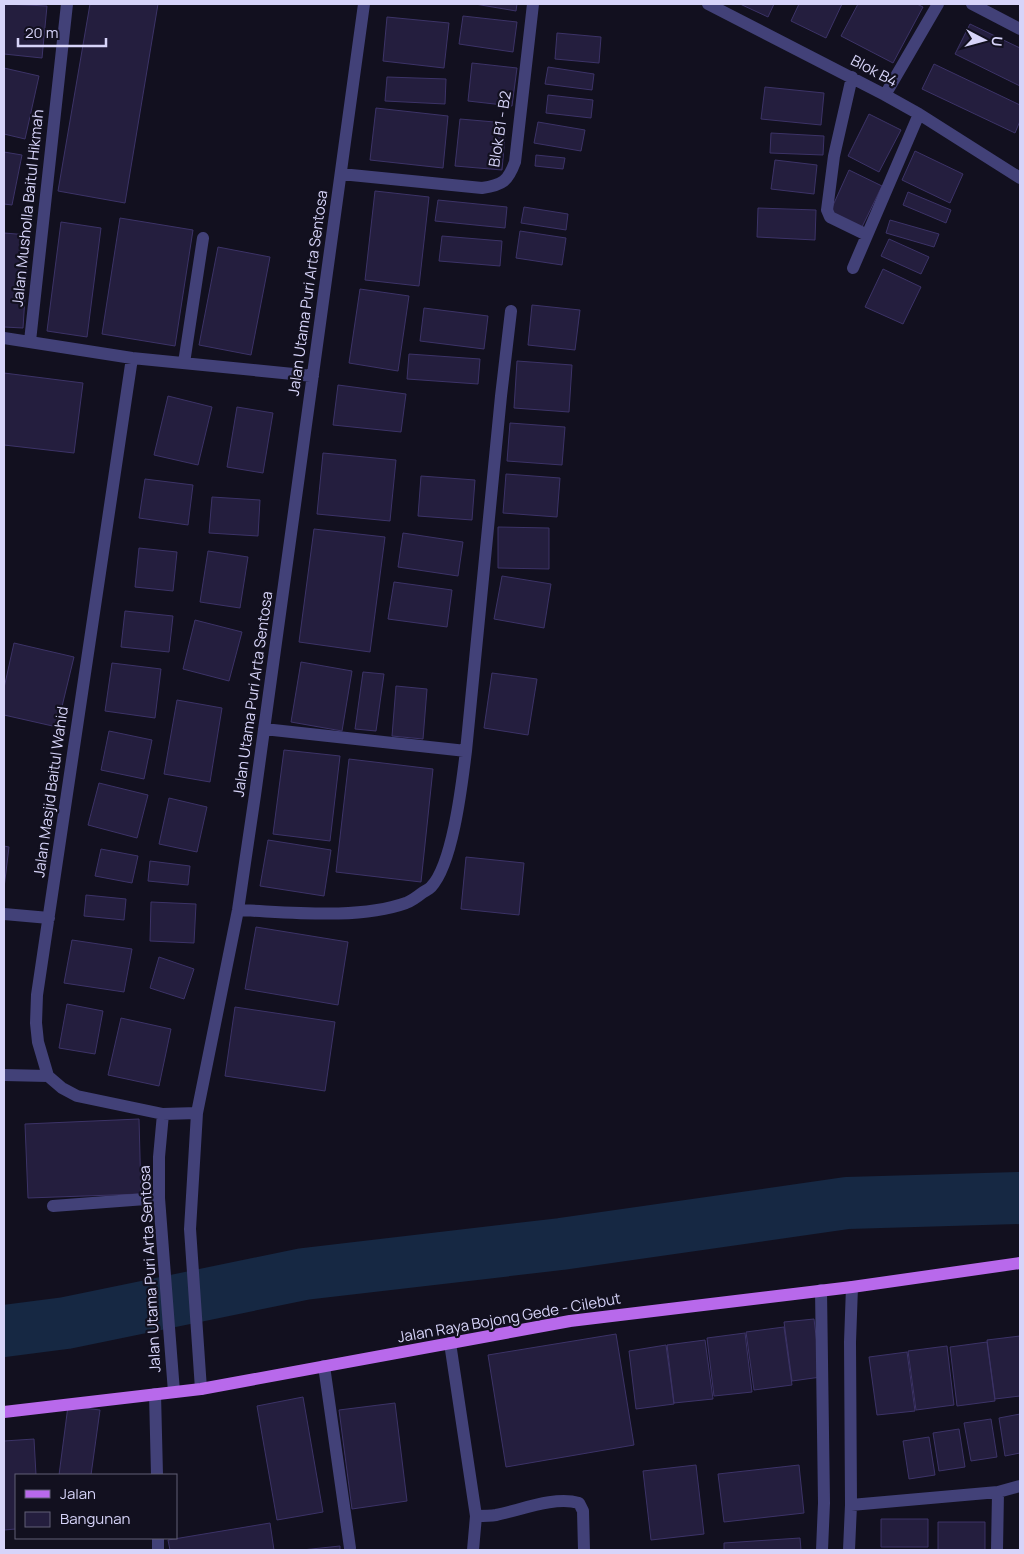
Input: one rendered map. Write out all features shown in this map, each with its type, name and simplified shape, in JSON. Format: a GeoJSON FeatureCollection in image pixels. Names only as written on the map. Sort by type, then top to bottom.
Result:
{"type":"FeatureCollection","features":[{"type":"Feature","properties":{"kind":"main road","name":"Jalan Raya Bojong Gede - Cilebut"},"geometry":{"type":"LineString","coordinates":[[4,1412],[201,1389],[570,1321],[852,1287],[1020,1263]]}},
{"type":"Feature","properties":{"kind":"street","name":"Jalan Musholla Baitul Hikmah"},"geometry":{"type":"LineString","coordinates":[[30,341],[67,4]]}},
{"type":"Feature","properties":{"kind":"street","name":"Jalan Utama Puri Arta Sentosa"},"geometry":{"type":"LineString","coordinates":[[201,1389],[190,1229],[197,1114],[238,910],[364,4]]}},
{"type":"Feature","properties":{"kind":"street","name":"Blok B1 - B2"},"geometry":{"type":"LineString","coordinates":[[341,174],[482,188],[498,186],[510,176],[515,162],[533,4]]}},
{"type":"Feature","properties":{"kind":"street","name":"Blok B4"},"geometry":{"type":"LineString","coordinates":[[708,4],[885,94],[1020,178]]}},
{"type":"Feature","properties":{"kind":"street"},"geometry":{"type":"LineString","coordinates":[[885,94],[938,4]]}},
{"type":"Feature","properties":{"kind":"street"},"geometry":{"type":"LineString","coordinates":[[972,4],[1020,29]]}},
{"type":"Feature","properties":{"kind":"street"},"geometry":{"type":"LineString","coordinates":[[852,78],[834,156],[827,210],[830,217],[868,235]]}},
{"type":"Feature","properties":{"kind":"street"},"geometry":{"type":"LineString","coordinates":[[853,268],[919,114]]}},
{"type":"Feature","properties":{"kind":"street"},"geometry":{"type":"LineString","coordinates":[[184,363],[203,238]]}},
{"type":"Feature","properties":{"kind":"street"},"geometry":{"type":"LineString","coordinates":[[238,910],[341,914],[407,903],[431,887],[441,871],[450,843],[460,795],[466,751],[511,310]]}},
{"type":"Feature","properties":{"kind":"street"},"geometry":{"type":"LineString","coordinates":[[4,338],[132,358],[313,376]]}},
{"type":"Feature","properties":{"kind":"street","name":"Jalan Masjid Baitul Wahid"},"geometry":{"type":"LineString","coordinates":[[48,1076],[38,1042],[36,1023],[37,994],[132,358]]}},
{"type":"Feature","properties":{"kind":"street"},"geometry":{"type":"LineString","coordinates":[[264,729],[466,751]]}},
{"type":"Feature","properties":{"kind":"street"},"geometry":{"type":"LineString","coordinates":[[4,914],[49,918]]}},
{"type":"Feature","properties":{"kind":"street"},"geometry":{"type":"LineString","coordinates":[[4,1075],[48,1076],[62,1088],[77,1096],[163,1114],[197,1114]]}},
{"type":"Feature","properties":{"kind":"street","name":"Jalan Utama Puri Arta Sentosa"},"geometry":{"type":"LineString","coordinates":[[163,1114],[159,1158],[159,1198],[174,1392]]}},
{"type":"Feature","properties":{"kind":"street"},"geometry":{"type":"LineString","coordinates":[[54,1206],[159,1198]]}},
{"type":"Feature","properties":{"kind":"street"},"geometry":{"type":"LineString","coordinates":[[849,1550],[852,1287]]}},
{"type":"Feature","properties":{"kind":"street"},"geometry":{"type":"LineString","coordinates":[[821,1290],[824,1503],[822,1550]]}},
{"type":"Feature","properties":{"kind":"street"},"geometry":{"type":"LineString","coordinates":[[450,1343],[476,1516],[472,1550]]}},
{"type":"Feature","properties":{"kind":"street"},"geometry":{"type":"LineString","coordinates":[[324,1366],[350,1548]]}},
{"type":"Feature","properties":{"kind":"street"},"geometry":{"type":"LineString","coordinates":[[155,1394],[157,1474]]}},
{"type":"Feature","properties":{"kind":"street"},"geometry":{"type":"LineString","coordinates":[[851,1505],[998,1492],[1020,1486]]}},
{"type":"Feature","properties":{"kind":"street"},"geometry":{"type":"LineString","coordinates":[[997,1550],[998,1492]]}},
{"type":"Feature","properties":{"kind":"street"},"geometry":{"type":"LineString","coordinates":[[476,1516],[494,1515],[570,1500],[579,1503],[583,1511],[584,1550]]}},
{"type":"Feature","properties":{"kind":"building"},"geometry":{"type":"Polygon","coordinates":[[[4,4],[47,6],[42,58],[4,54],[4,4]]]}},
{"type":"Feature","properties":{"kind":"building"},"geometry":{"type":"Polygon","coordinates":[[[90,4],[158,4],[125,203],[58,191],[90,4]]]}},
{"type":"Feature","properties":{"kind":"building"},"geometry":{"type":"Polygon","coordinates":[[[475,4],[517,4],[516,11],[475,4]]]}},
{"type":"Feature","properties":{"kind":"building"},"geometry":{"type":"Polygon","coordinates":[[[740,4],[774,4],[768,17],[740,4]]]}},
{"type":"Feature","properties":{"kind":"building"},"geometry":{"type":"Polygon","coordinates":[[[799,4],[842,4],[826,38],[791,21],[799,4]]]}},
{"type":"Feature","properties":{"kind":"building"},"geometry":{"type":"Polygon","coordinates":[[[858,4],[917,4],[923,7],[893,63],[841,36],[858,4]]]}},
{"type":"Feature","properties":{"kind":"building"},"geometry":{"type":"Polygon","coordinates":[[[463,16],[517,22],[513,52],[459,44],[463,16]]]}},
{"type":"Feature","properties":{"kind":"building"},"geometry":{"type":"Polygon","coordinates":[[[387,17],[449,23],[444,68],[383,61],[387,17]]]}},
{"type":"Feature","properties":{"kind":"building"},"geometry":{"type":"Polygon","coordinates":[[[970,24],[1020,48],[1020,86],[955,54],[970,24]]]}},
{"type":"Feature","properties":{"kind":"building"},"geometry":{"type":"Polygon","coordinates":[[[557,33],[601,37],[599,63],[555,59],[557,33]]]}},
{"type":"Feature","properties":{"kind":"building"},"geometry":{"type":"Polygon","coordinates":[[[472,63],[517,68],[512,106],[468,101],[472,63]]]}},
{"type":"Feature","properties":{"kind":"building"},"geometry":{"type":"Polygon","coordinates":[[[934,64],[1020,105],[1020,121],[1015,133],[922,89],[934,64]]]}},
{"type":"Feature","properties":{"kind":"building"},"geometry":{"type":"Polygon","coordinates":[[[548,67],[594,74],[592,90],[545,84],[548,67]]]}},
{"type":"Feature","properties":{"kind":"building"},"geometry":{"type":"Polygon","coordinates":[[[4,68],[39,76],[25,139],[4,134],[4,68]]]}},
{"type":"Feature","properties":{"kind":"building"},"geometry":{"type":"Polygon","coordinates":[[[387,77],[446,79],[445,104],[385,101],[387,77]]]}},
{"type":"Feature","properties":{"kind":"building"},"geometry":{"type":"Polygon","coordinates":[[[765,87],[824,93],[821,125],[761,119],[765,87]]]}},
{"type":"Feature","properties":{"kind":"building"},"geometry":{"type":"Polygon","coordinates":[[[548,95],[593,100],[591,118],[546,113],[548,95]]]}},
{"type":"Feature","properties":{"kind":"building"},"geometry":{"type":"Polygon","coordinates":[[[376,108],[448,116],[443,168],[370,160],[376,108]]]}},
{"type":"Feature","properties":{"kind":"building"},"geometry":{"type":"Polygon","coordinates":[[[869,114],[901,130],[879,172],[848,156],[869,114]]]}},
{"type":"Feature","properties":{"kind":"building"},"geometry":{"type":"Polygon","coordinates":[[[460,119],[506,123],[502,170],[455,166],[460,119]]]}},
{"type":"Feature","properties":{"kind":"building"},"geometry":{"type":"Polygon","coordinates":[[[538,122],[585,130],[581,151],[534,143],[538,122]]]}},
{"type":"Feature","properties":{"kind":"building"},"geometry":{"type":"Polygon","coordinates":[[[771,133],[824,136],[823,155],[770,153],[771,133]]]}},
{"type":"Feature","properties":{"kind":"building"},"geometry":{"type":"Polygon","coordinates":[[[915,151],[963,174],[950,203],[902,180],[915,151]]]}},
{"type":"Feature","properties":{"kind":"building"},"geometry":{"type":"Polygon","coordinates":[[[4,152],[22,155],[12,205],[4,204],[4,152]]]}},
{"type":"Feature","properties":{"kind":"building"},"geometry":{"type":"Polygon","coordinates":[[[536,155],[565,158],[563,169],[535,166],[536,155]]]}},
{"type":"Feature","properties":{"kind":"building"},"geometry":{"type":"Polygon","coordinates":[[[775,160],[817,165],[814,194],[771,189],[775,160]]]}},
{"type":"Feature","properties":{"kind":"building"},"geometry":{"type":"Polygon","coordinates":[[[849,170],[882,186],[862,227],[830,212],[849,170]]]}},
{"type":"Feature","properties":{"kind":"building"},"geometry":{"type":"Polygon","coordinates":[[[375,191],[429,197],[419,286],[365,280],[375,191]]]}},
{"type":"Feature","properties":{"kind":"building"},"geometry":{"type":"Polygon","coordinates":[[[908,192],[951,210],[946,223],[903,205],[908,192]]]}},
{"type":"Feature","properties":{"kind":"building"},"geometry":{"type":"Polygon","coordinates":[[[438,200],[507,207],[505,228],[435,221],[438,200]]]}},
{"type":"Feature","properties":{"kind":"building"},"geometry":{"type":"Polygon","coordinates":[[[524,207],[568,214],[566,230],[521,223],[524,207]]]}},
{"type":"Feature","properties":{"kind":"building"},"geometry":{"type":"Polygon","coordinates":[[[758,208],[816,210],[815,240],[757,237],[758,208]]]}},
{"type":"Feature","properties":{"kind":"building"},"geometry":{"type":"Polygon","coordinates":[[[120,218],[193,230],[175,346],[102,334],[120,218]]]}},
{"type":"Feature","properties":{"kind":"building"},"geometry":{"type":"Polygon","coordinates":[[[890,220],[939,234],[934,247],[886,233],[890,220]]]}},
{"type":"Feature","properties":{"kind":"building"},"geometry":{"type":"Polygon","coordinates":[[[61,222],[101,228],[87,337],[47,331],[61,222]]]}},
{"type":"Feature","properties":{"kind":"building"},"geometry":{"type":"Polygon","coordinates":[[[520,231],[566,238],[562,265],[516,258],[520,231]]]}},
{"type":"Feature","properties":{"kind":"building"},"geometry":{"type":"Polygon","coordinates":[[[4,233],[29,235],[23,328],[4,327],[4,233]]]}},
{"type":"Feature","properties":{"kind":"building"},"geometry":{"type":"Polygon","coordinates":[[[442,236],[502,241],[500,266],[439,261],[442,236]]]}},
{"type":"Feature","properties":{"kind":"building"},"geometry":{"type":"Polygon","coordinates":[[[889,239],[929,257],[921,274],[881,256],[889,239]]]}},
{"type":"Feature","properties":{"kind":"building"},"geometry":{"type":"Polygon","coordinates":[[[218,247],[270,257],[251,355],[199,345],[218,247]]]}},
{"type":"Feature","properties":{"kind":"building"},"geometry":{"type":"Polygon","coordinates":[[[883,269],[921,287],[903,324],[865,307],[883,269]]]}},
{"type":"Feature","properties":{"kind":"building"},"geometry":{"type":"Polygon","coordinates":[[[360,289],[409,296],[398,371],[349,363],[360,289]]]}},
{"type":"Feature","properties":{"kind":"building"},"geometry":{"type":"Polygon","coordinates":[[[532,305],[580,310],[575,350],[528,345],[532,305]]]}},
{"type":"Feature","properties":{"kind":"building"},"geometry":{"type":"Polygon","coordinates":[[[424,308],[488,316],[484,349],[420,341],[424,308]]]}},
{"type":"Feature","properties":{"kind":"building"},"geometry":{"type":"Polygon","coordinates":[[[409,354],[480,359],[478,384],[407,379],[409,354]]]}},
{"type":"Feature","properties":{"kind":"building"},"geometry":{"type":"Polygon","coordinates":[[[517,361],[572,365],[569,412],[514,408],[517,361]]]}},
{"type":"Feature","properties":{"kind":"building"},"geometry":{"type":"Polygon","coordinates":[[[4,373],[83,383],[74,453],[4,445],[4,373]]]}},
{"type":"Feature","properties":{"kind":"building"},"geometry":{"type":"Polygon","coordinates":[[[338,385],[406,394],[401,432],[333,425],[338,385]]]}},
{"type":"Feature","properties":{"kind":"building"},"geometry":{"type":"Polygon","coordinates":[[[168,396],[212,407],[198,465],[154,455],[168,396]]]}},
{"type":"Feature","properties":{"kind":"building"},"geometry":{"type":"Polygon","coordinates":[[[237,407],[273,413],[263,473],[227,467],[237,407]]]}},
{"type":"Feature","properties":{"kind":"building"},"geometry":{"type":"Polygon","coordinates":[[[510,423],[565,427],[562,465],[507,461],[510,423]]]}},
{"type":"Feature","properties":{"kind":"building"},"geometry":{"type":"Polygon","coordinates":[[[323,453],[396,460],[390,521],[317,514],[323,453]]]}},
{"type":"Feature","properties":{"kind":"building"},"geometry":{"type":"Polygon","coordinates":[[[506,474],[560,478],[557,517],[503,513],[506,474]]]}},
{"type":"Feature","properties":{"kind":"building"},"geometry":{"type":"Polygon","coordinates":[[[421,476],[475,480],[472,520],[418,516],[421,476]]]}},
{"type":"Feature","properties":{"kind":"building"},"geometry":{"type":"Polygon","coordinates":[[[145,479],[193,485],[188,525],[139,518],[145,479]]]}},
{"type":"Feature","properties":{"kind":"building"},"geometry":{"type":"Polygon","coordinates":[[[212,497],[260,500],[258,536],[209,533],[212,497]]]}},
{"type":"Feature","properties":{"kind":"building"},"geometry":{"type":"Polygon","coordinates":[[[498,527],[549,528],[549,569],[498,568],[498,527]]]}},
{"type":"Feature","properties":{"kind":"building"},"geometry":{"type":"Polygon","coordinates":[[[314,529],[385,537],[370,652],[299,642],[314,529]]]}},
{"type":"Feature","properties":{"kind":"building"},"geometry":{"type":"Polygon","coordinates":[[[403,533],[463,542],[458,576],[398,567],[403,533]]]}},
{"type":"Feature","properties":{"kind":"building"},"geometry":{"type":"Polygon","coordinates":[[[139,548],[177,552],[173,591],[135,587],[139,548]]]}},
{"type":"Feature","properties":{"kind":"building"},"geometry":{"type":"Polygon","coordinates":[[[208,551],[248,557],[240,608],[200,602],[208,551]]]}},
{"type":"Feature","properties":{"kind":"building"},"geometry":{"type":"Polygon","coordinates":[[[502,576],[551,584],[544,628],[494,619],[502,576]]]}},
{"type":"Feature","properties":{"kind":"building"},"geometry":{"type":"Polygon","coordinates":[[[394,582],[452,590],[447,627],[388,619],[394,582]]]}},
{"type":"Feature","properties":{"kind":"building"},"geometry":{"type":"Polygon","coordinates":[[[125,611],[173,616],[169,652],[121,647],[125,611]]]}},
{"type":"Feature","properties":{"kind":"building"},"geometry":{"type":"Polygon","coordinates":[[[195,620],[242,632],[229,681],[183,669],[195,620]]]}},
{"type":"Feature","properties":{"kind":"building"},"geometry":{"type":"Polygon","coordinates":[[[14,643],[74,657],[57,727],[4,715],[4,688],[14,643]]]}},
{"type":"Feature","properties":{"kind":"building"},"geometry":{"type":"Polygon","coordinates":[[[301,662],[352,671],[342,731],[291,722],[301,662]]]}},
{"type":"Feature","properties":{"kind":"building"},"geometry":{"type":"Polygon","coordinates":[[[112,663],[161,669],[155,718],[105,711],[112,663]]]}},
{"type":"Feature","properties":{"kind":"building"},"geometry":{"type":"Polygon","coordinates":[[[363,672],[384,674],[376,731],[355,729],[363,672]]]}},
{"type":"Feature","properties":{"kind":"building"},"geometry":{"type":"Polygon","coordinates":[[[492,673],[537,679],[528,735],[484,728],[492,673]]]}},
{"type":"Feature","properties":{"kind":"building"},"geometry":{"type":"Polygon","coordinates":[[[396,686],[427,689],[423,739],[392,736],[396,686]]]}},
{"type":"Feature","properties":{"kind":"building"},"geometry":{"type":"Polygon","coordinates":[[[177,700],[222,708],[210,782],[164,774],[177,700]]]}},
{"type":"Feature","properties":{"kind":"building"},"geometry":{"type":"Polygon","coordinates":[[[109,731],[152,740],[144,779],[101,770],[109,731]]]}},
{"type":"Feature","properties":{"kind":"building"},"geometry":{"type":"Polygon","coordinates":[[[284,750],[340,756],[330,841],[273,834],[284,750]]]}},
{"type":"Feature","properties":{"kind":"building"},"geometry":{"type":"Polygon","coordinates":[[[349,759],[433,769],[421,882],[336,872],[349,759]]]}},
{"type":"Feature","properties":{"kind":"building"},"geometry":{"type":"Polygon","coordinates":[[[99,783],[148,795],[137,838],[88,825],[99,783]]]}},
{"type":"Feature","properties":{"kind":"building"},"geometry":{"type":"Polygon","coordinates":[[[169,798],[207,807],[197,852],[159,844],[169,798]]]}},
{"type":"Feature","properties":{"kind":"building"},"geometry":{"type":"Polygon","coordinates":[[[268,840],[331,850],[324,896],[260,886],[268,840]]]}},
{"type":"Feature","properties":{"kind":"building"},"geometry":{"type":"Polygon","coordinates":[[[4,846],[9,847],[4,888],[4,846]]]}},
{"type":"Feature","properties":{"kind":"building"},"geometry":{"type":"Polygon","coordinates":[[[101,849],[138,856],[132,883],[95,876],[101,849]]]}},
{"type":"Feature","properties":{"kind":"building"},"geometry":{"type":"Polygon","coordinates":[[[466,857],[524,863],[519,915],[461,909],[466,857]]]}},
{"type":"Feature","properties":{"kind":"building"},"geometry":{"type":"Polygon","coordinates":[[[150,861],[190,866],[188,885],[148,881],[150,861]]]}},
{"type":"Feature","properties":{"kind":"building"},"geometry":{"type":"Polygon","coordinates":[[[86,895],[126,899],[124,920],[84,916],[86,895]]]}},
{"type":"Feature","properties":{"kind":"building"},"geometry":{"type":"Polygon","coordinates":[[[151,902],[196,904],[194,943],[150,941],[151,902]]]}},
{"type":"Feature","properties":{"kind":"building"},"geometry":{"type":"Polygon","coordinates":[[[256,927],[348,942],[338,1005],[245,989],[256,927]]]}},
{"type":"Feature","properties":{"kind":"building"},"geometry":{"type":"Polygon","coordinates":[[[72,940],[132,949],[124,992],[64,983],[72,940]]]}},
{"type":"Feature","properties":{"kind":"building"},"geometry":{"type":"Polygon","coordinates":[[[159,957],[194,969],[184,999],[150,988],[159,957]]]}},
{"type":"Feature","properties":{"kind":"building"},"geometry":{"type":"Polygon","coordinates":[[[67,1004],[103,1011],[95,1054],[59,1048],[67,1004]]]}},
{"type":"Feature","properties":{"kind":"building"},"geometry":{"type":"Polygon","coordinates":[[[235,1007],[335,1022],[325,1091],[225,1076],[235,1007]]]}},
{"type":"Feature","properties":{"kind":"building"},"geometry":{"type":"Polygon","coordinates":[[[121,1018],[171,1029],[159,1086],[108,1075],[121,1018]]]}},
{"type":"Feature","properties":{"kind":"building"},"geometry":{"type":"Polygon","coordinates":[[[139,1119],[141,1194],[28,1198],[25,1124],[139,1119]]]}},
{"type":"Feature","properties":{"kind":"building"},"geometry":{"type":"Polygon","coordinates":[[[814,1319],[821,1377],[792,1381],[784,1322],[814,1319]]]}},
{"type":"Feature","properties":{"kind":"building"},"geometry":{"type":"Polygon","coordinates":[[[784,1327],[792,1385],[754,1390],[746,1332],[784,1327]]]}},
{"type":"Feature","properties":{"kind":"building"},"geometry":{"type":"Polygon","coordinates":[[[745,1333],[752,1392],[714,1396],[707,1338],[745,1333]]]}},
{"type":"Feature","properties":{"kind":"building"},"geometry":{"type":"Polygon","coordinates":[[[616,1334],[634,1445],[506,1467],[488,1355],[616,1334]]]}},
{"type":"Feature","properties":{"kind":"building"},"geometry":{"type":"Polygon","coordinates":[[[1020,1336],[1020,1396],[995,1399],[987,1340],[1020,1336]]]}},
{"type":"Feature","properties":{"kind":"building"},"geometry":{"type":"Polygon","coordinates":[[[705,1340],[713,1399],[674,1403],[667,1345],[705,1340]]]}},
{"type":"Feature","properties":{"kind":"building"},"geometry":{"type":"Polygon","coordinates":[[[987,1342],[995,1401],[957,1406],[950,1347],[987,1342]]]}},
{"type":"Feature","properties":{"kind":"building"},"geometry":{"type":"Polygon","coordinates":[[[666,1345],[674,1404],[636,1409],[629,1351],[666,1345]]]}},
{"type":"Feature","properties":{"kind":"building"},"geometry":{"type":"Polygon","coordinates":[[[947,1346],[954,1405],[916,1410],[908,1351],[947,1346]]]}},
{"type":"Feature","properties":{"kind":"building"},"geometry":{"type":"Polygon","coordinates":[[[907,1352],[915,1411],[877,1415],[869,1357],[907,1352]]]}},
{"type":"Feature","properties":{"kind":"building"},"geometry":{"type":"Polygon","coordinates":[[[303,1397],[323,1512],[277,1520],[257,1406],[303,1397]]]}},
{"type":"Feature","properties":{"kind":"building"},"geometry":{"type":"Polygon","coordinates":[[[395,1403],[407,1501],[352,1509],[339,1410],[395,1403]]]}},
{"type":"Feature","properties":{"kind":"building"},"geometry":{"type":"Polygon","coordinates":[[[68,1406],[100,1410],[91,1474],[59,1474],[68,1406]]]}},
{"type":"Feature","properties":{"kind":"building"},"geometry":{"type":"Polygon","coordinates":[[[1020,1414],[1020,1453],[1005,1456],[999,1418],[1020,1414]]]}},
{"type":"Feature","properties":{"kind":"building"},"geometry":{"type":"Polygon","coordinates":[[[991,1419],[997,1457],[971,1461],[964,1423],[991,1419]]]}},
{"type":"Feature","properties":{"kind":"building"},"geometry":{"type":"Polygon","coordinates":[[[959,1429],[965,1467],[939,1471],[933,1433],[959,1429]]]}},
{"type":"Feature","properties":{"kind":"building"},"geometry":{"type":"Polygon","coordinates":[[[929,1437],[935,1475],[909,1479],[903,1441],[929,1437]]]}},
{"type":"Feature","properties":{"kind":"building"},"geometry":{"type":"Polygon","coordinates":[[[34,1439],[36,1474],[15,1474],[15,1529],[4,1530],[4,1441],[34,1439]]]}},
{"type":"Feature","properties":{"kind":"building"},"geometry":{"type":"Polygon","coordinates":[[[696,1465],[704,1534],[651,1540],[643,1471],[696,1465]]]}},
{"type":"Feature","properties":{"kind":"building"},"geometry":{"type":"Polygon","coordinates":[[[799,1465],[804,1513],[724,1522],[718,1474],[799,1465]]]}},
{"type":"Feature","properties":{"kind":"building"},"geometry":{"type":"Polygon","coordinates":[[[881,1519],[928,1519],[928,1547],[881,1547],[881,1519]]]}},
{"type":"Feature","properties":{"kind":"building"},"geometry":{"type":"Polygon","coordinates":[[[938,1522],[985,1522],[985,1550],[938,1550],[938,1522]]]}},
{"type":"Feature","properties":{"kind":"building"},"geometry":{"type":"Polygon","coordinates":[[[270,1523],[274,1550],[170,1550],[168,1540],[270,1523]]]}},
{"type":"Feature","properties":{"kind":"building"},"geometry":{"type":"Polygon","coordinates":[[[800,1538],[801,1550],[724,1550],[724,1543],[800,1538]]]}},
{"type":"Feature","properties":{"kind":"building"},"geometry":{"type":"Polygon","coordinates":[[[340,1546],[340,1550],[302,1550],[340,1546]]]}},
{"type":"Feature","properties":{"kind":"waterway"},"geometry":{"type":"LineString","coordinates":[[4,1331],[66,1323],[304,1274],[561,1244],[847,1203],[1020,1198]]}}]}
